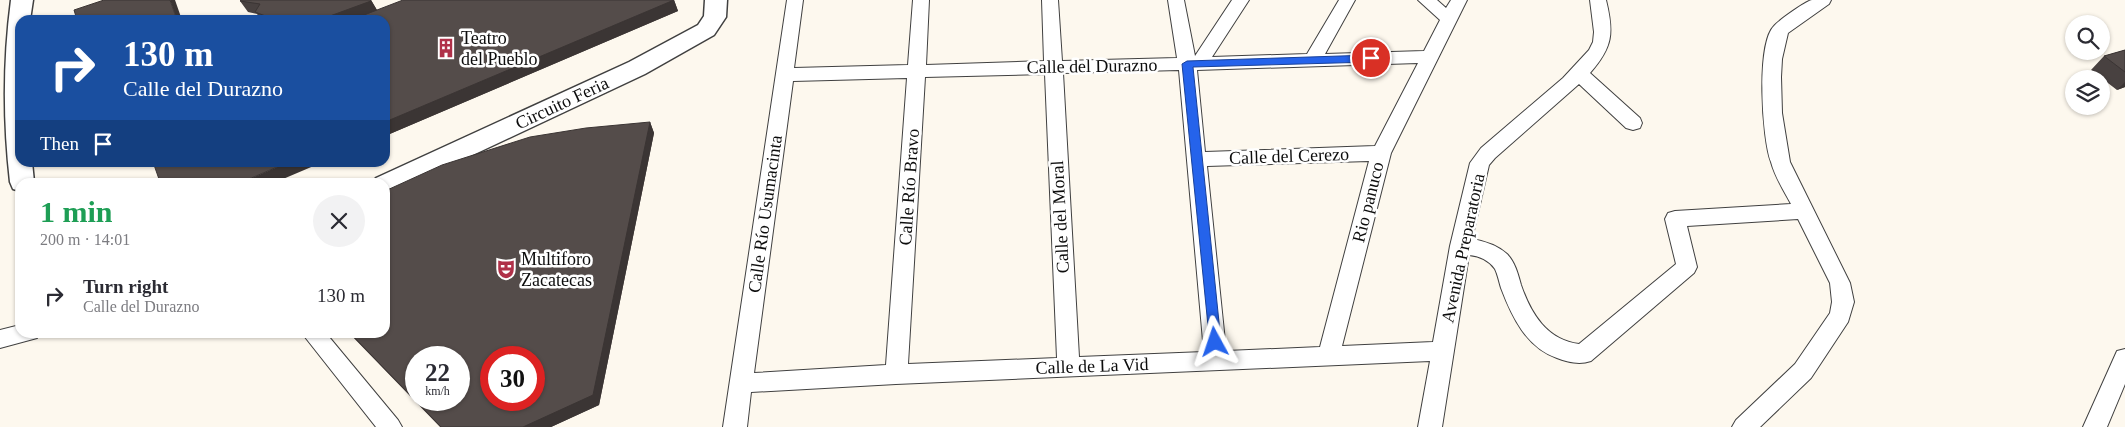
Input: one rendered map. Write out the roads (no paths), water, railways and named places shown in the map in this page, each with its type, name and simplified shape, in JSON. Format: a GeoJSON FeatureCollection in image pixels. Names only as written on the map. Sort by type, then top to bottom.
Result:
{"type":"FeatureCollection","features":[{"type":"Feature","properties":{"kind":"street"},"geometry":{"type":"LineString","coordinates":[[20,15],[22,0]]}},
{"type":"Feature","properties":{"kind":"street","name":"Circuito Feria"},"geometry":{"type":"LineString","coordinates":[[390,183],[637,68],[706,30],[715,17],[716,0]]}},
{"type":"Feature","properties":{"kind":"street","name":"Calle Río Usumacinta"},"geometry":{"type":"LineString","coordinates":[[735,427],[795,0]]}},
{"type":"Feature","properties":{"kind":"street","name":"Calle Río Bravo"},"geometry":{"type":"LineString","coordinates":[[896,374],[921,0]]}},
{"type":"Feature","properties":{"kind":"street","name":"Calle del Moral"},"geometry":{"type":"LineString","coordinates":[[1050,0],[1068,367]]}},
{"type":"Feature","properties":{"kind":"street"},"geometry":{"type":"LineString","coordinates":[[1176,0],[1193,64],[1197,159],[1216,360]]}},
{"type":"Feature","properties":{"kind":"street"},"geometry":{"type":"LineString","coordinates":[[1193,64],[1241,0]]}},
{"type":"Feature","properties":{"kind":"street"},"geometry":{"type":"LineString","coordinates":[[1313,59],[1347,0]]}},
{"type":"Feature","properties":{"kind":"street"},"geometry":{"type":"LineString","coordinates":[[1426,0],[1448,18]]}},
{"type":"Feature","properties":{"kind":"street","name":"Rio panuco"},"geometry":{"type":"LineString","coordinates":[[1329,355],[1381,153],[1448,18],[1459,0]]}},
{"type":"Feature","properties":{"kind":"street","name":"Avenida Preparatoria"},"geometry":{"type":"LineString","coordinates":[[1430,427],[1460,246],[1480,163],[1488,153],[1579,74],[1599,50],[1603,27],[1598,0]]}},
{"type":"Feature","properties":{"kind":"street"},"geometry":{"type":"LineString","coordinates":[[1744,427],[1803,371],[1840,316],[1843,302],[1840,284],[1780,162],[1776,143],[1771,64],[1780,30],[1823,0]]}},
{"type":"Feature","properties":{"kind":"street","name":"Calle del Durazno"},"geometry":{"type":"LineString","coordinates":[[784,75],[1429,57]]}},
{"type":"Feature","properties":{"kind":"street"},"geometry":{"type":"LineString","coordinates":[[1579,74],[1633,123]]}},
{"type":"Feature","properties":{"kind":"street","name":"Calle del Cerezo"},"geometry":{"type":"LineString","coordinates":[[1197,159],[1381,153]]}},
{"type":"Feature","properties":{"kind":"street"},"geometry":{"type":"LineString","coordinates":[[1460,246],[1489,250],[1503,264],[1529,326],[1542,341],[1568,353],[1583,354],[1687,267],[1675,218],[1805,211]]}},
{"type":"Feature","properties":{"kind":"street"},"geometry":{"type":"LineString","coordinates":[[0,339],[15,335]]}},
{"type":"Feature","properties":{"kind":"street"},"geometry":{"type":"LineString","coordinates":[[317,338],[390,427]]}},
{"type":"Feature","properties":{"kind":"street","name":"Calle de La Vid"},"geometry":{"type":"LineString","coordinates":[[742,383],[896,374],[1442,351]]}},
{"type":"Feature","properties":{"kind":"street"},"geometry":{"type":"LineString","coordinates":[[2095,427],[2125,358]]}},
{"type":"Feature","properties":{"kind":"place","name":"Teatro del Pueblo"},"geometry":{"type":"Point","coordinates":[446,48]}},
{"type":"Feature","properties":{"kind":"place","name":"Multiforo Zacatecas"},"geometry":{"type":"Point","coordinates":[506,269]}}]}
